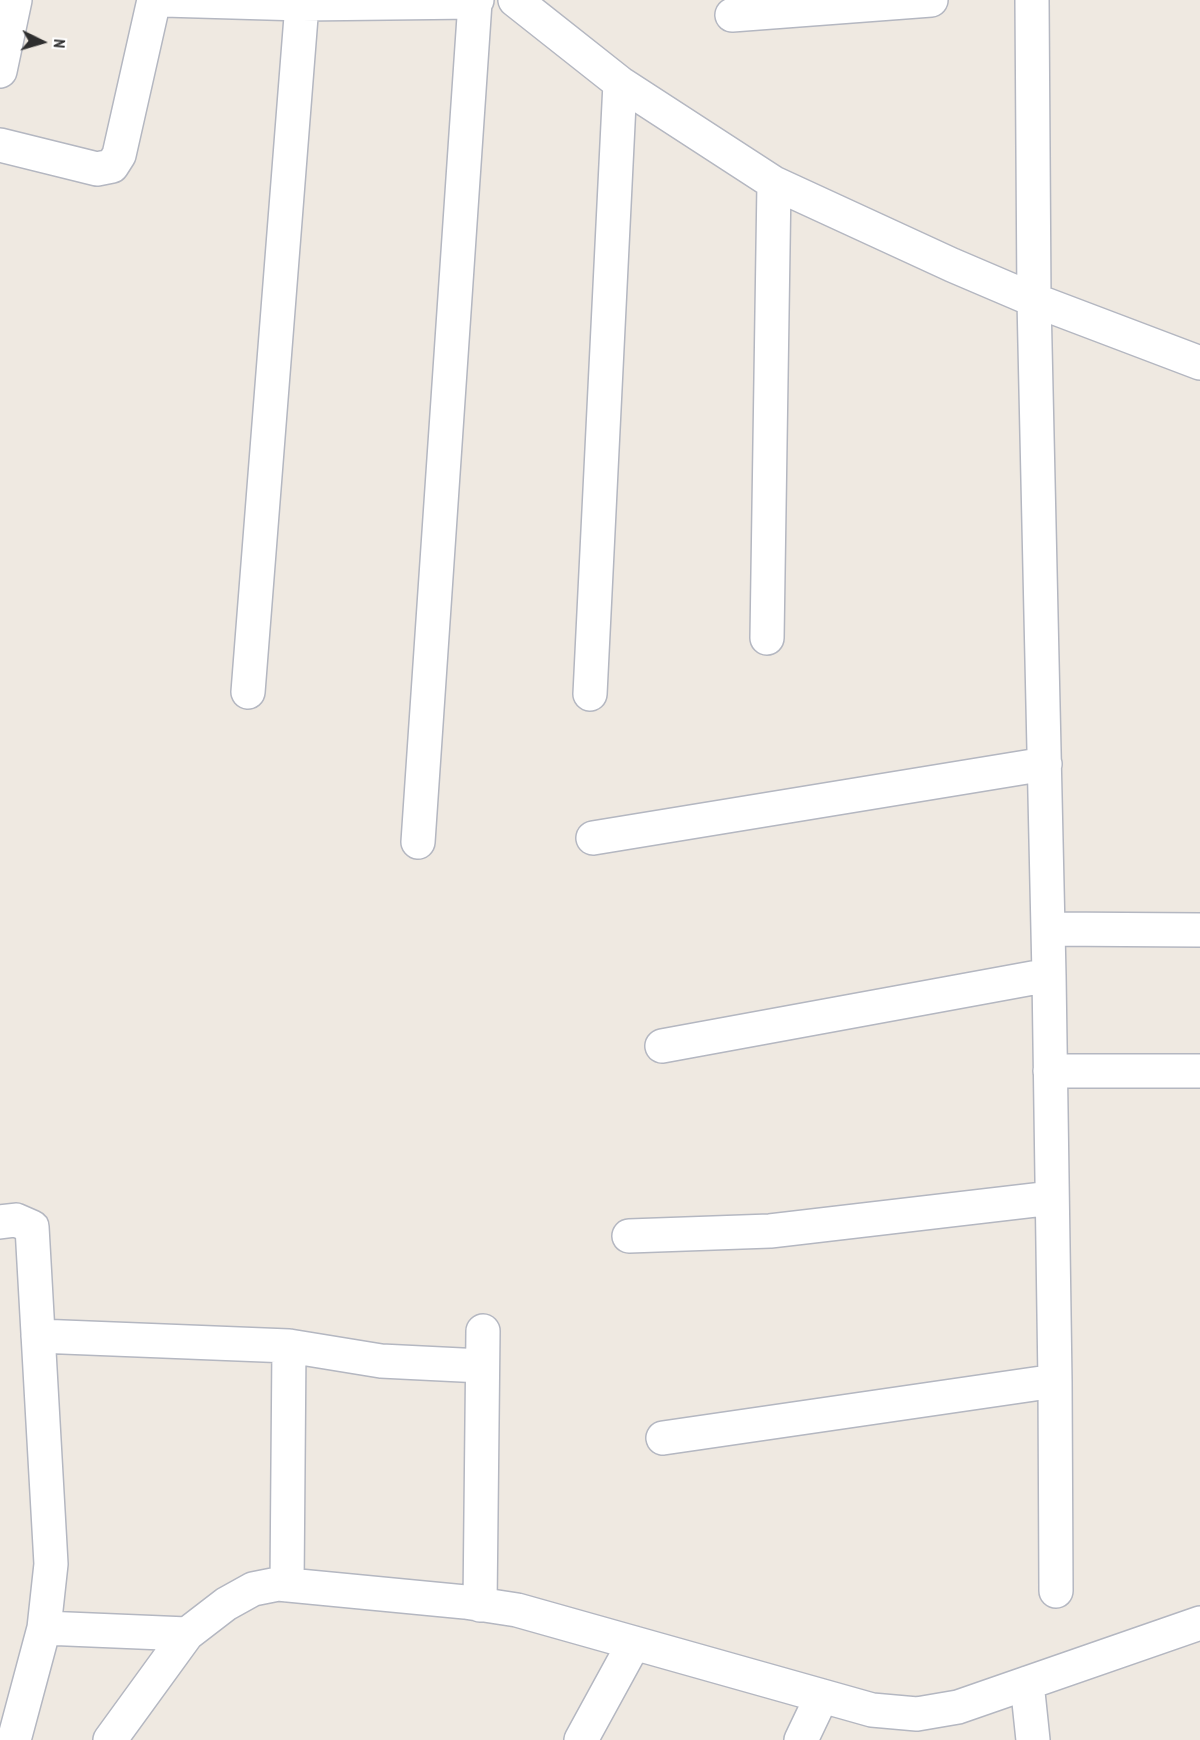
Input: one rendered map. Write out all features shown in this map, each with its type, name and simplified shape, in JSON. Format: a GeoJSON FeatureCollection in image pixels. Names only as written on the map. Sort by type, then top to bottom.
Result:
{"type":"FeatureCollection","features":[{"type":"Feature","properties":{"kind":"street"},"geometry":{"type":"LineString","coordinates":[[0,71],[15,0]]}},
{"type":"Feature","properties":{"kind":"street"},"geometry":{"type":"LineString","coordinates":[[0,145],[98,169],[112,166],[119,155],[154,0]]}},
{"type":"Feature","properties":{"kind":"street"},"geometry":{"type":"LineString","coordinates":[[164,0],[302,4],[476,1],[418,842]]}},
{"type":"Feature","properties":{"kind":"street"},"geometry":{"type":"LineString","coordinates":[[515,0],[620,83],[774,183],[1034,300],[1200,363]]}},
{"type":"Feature","properties":{"kind":"street"},"geometry":{"type":"LineString","coordinates":[[732,15],[931,0]]}},
{"type":"Feature","properties":{"kind":"street"},"geometry":{"type":"LineString","coordinates":[[1032,0],[1034,300],[1049,975],[1056,1591]]}},
{"type":"Feature","properties":{"kind":"street"},"geometry":{"type":"LineString","coordinates":[[248,692],[302,4]]}},
{"type":"Feature","properties":{"kind":"street"},"geometry":{"type":"LineString","coordinates":[[590,694],[620,83]]}},
{"type":"Feature","properties":{"kind":"street"},"geometry":{"type":"LineString","coordinates":[[767,638],[774,183]]}},
{"type":"Feature","properties":{"kind":"street"},"geometry":{"type":"LineString","coordinates":[[593,838],[1045,764]]}},
{"type":"Feature","properties":{"kind":"street"},"geometry":{"type":"LineString","coordinates":[[1048,929],[1200,930]]}},
{"type":"Feature","properties":{"kind":"street"},"geometry":{"type":"LineString","coordinates":[[662,1046],[1049,975]]}},
{"type":"Feature","properties":{"kind":"street"},"geometry":{"type":"LineString","coordinates":[[1050,1071],[1200,1071]]}},
{"type":"Feature","properties":{"kind":"street"},"geometry":{"type":"LineString","coordinates":[[629,1236],[770,1231],[1052,1198]]}},
{"type":"Feature","properties":{"kind":"street"},"geometry":{"type":"LineString","coordinates":[[0,1222],[16,1220],[32,1227],[51,1564],[44,1628],[14,1740]]}},
{"type":"Feature","properties":{"kind":"street"},"geometry":{"type":"LineString","coordinates":[[480,1605],[483,1331]]}},
{"type":"Feature","properties":{"kind":"street"},"geometry":{"type":"LineString","coordinates":[[38,1336],[289,1346],[381,1361],[482,1366]]}},
{"type":"Feature","properties":{"kind":"street"},"geometry":{"type":"LineString","coordinates":[[287,1585],[289,1346]]}},
{"type":"Feature","properties":{"kind":"street"},"geometry":{"type":"LineString","coordinates":[[663,1438],[1055,1381]]}},
{"type":"Feature","properties":{"kind":"street"},"geometry":{"type":"LineString","coordinates":[[110,1740],[187,1634],[226,1604],[253,1589],[278,1584],[518,1610],[872,1710],[917,1714],[958,1707],[1200,1623]]}},
{"type":"Feature","properties":{"kind":"street"},"geometry":{"type":"LineString","coordinates":[[44,1628],[187,1634]]}},
{"type":"Feature","properties":{"kind":"street"},"geometry":{"type":"LineString","coordinates":[[581,1740],[634,1643]]}},
{"type":"Feature","properties":{"kind":"street"},"geometry":{"type":"LineString","coordinates":[[1027,1683],[1033,1740]]}},
{"type":"Feature","properties":{"kind":"street"},"geometry":{"type":"LineString","coordinates":[[801,1740],[822,1696]]}}]}
